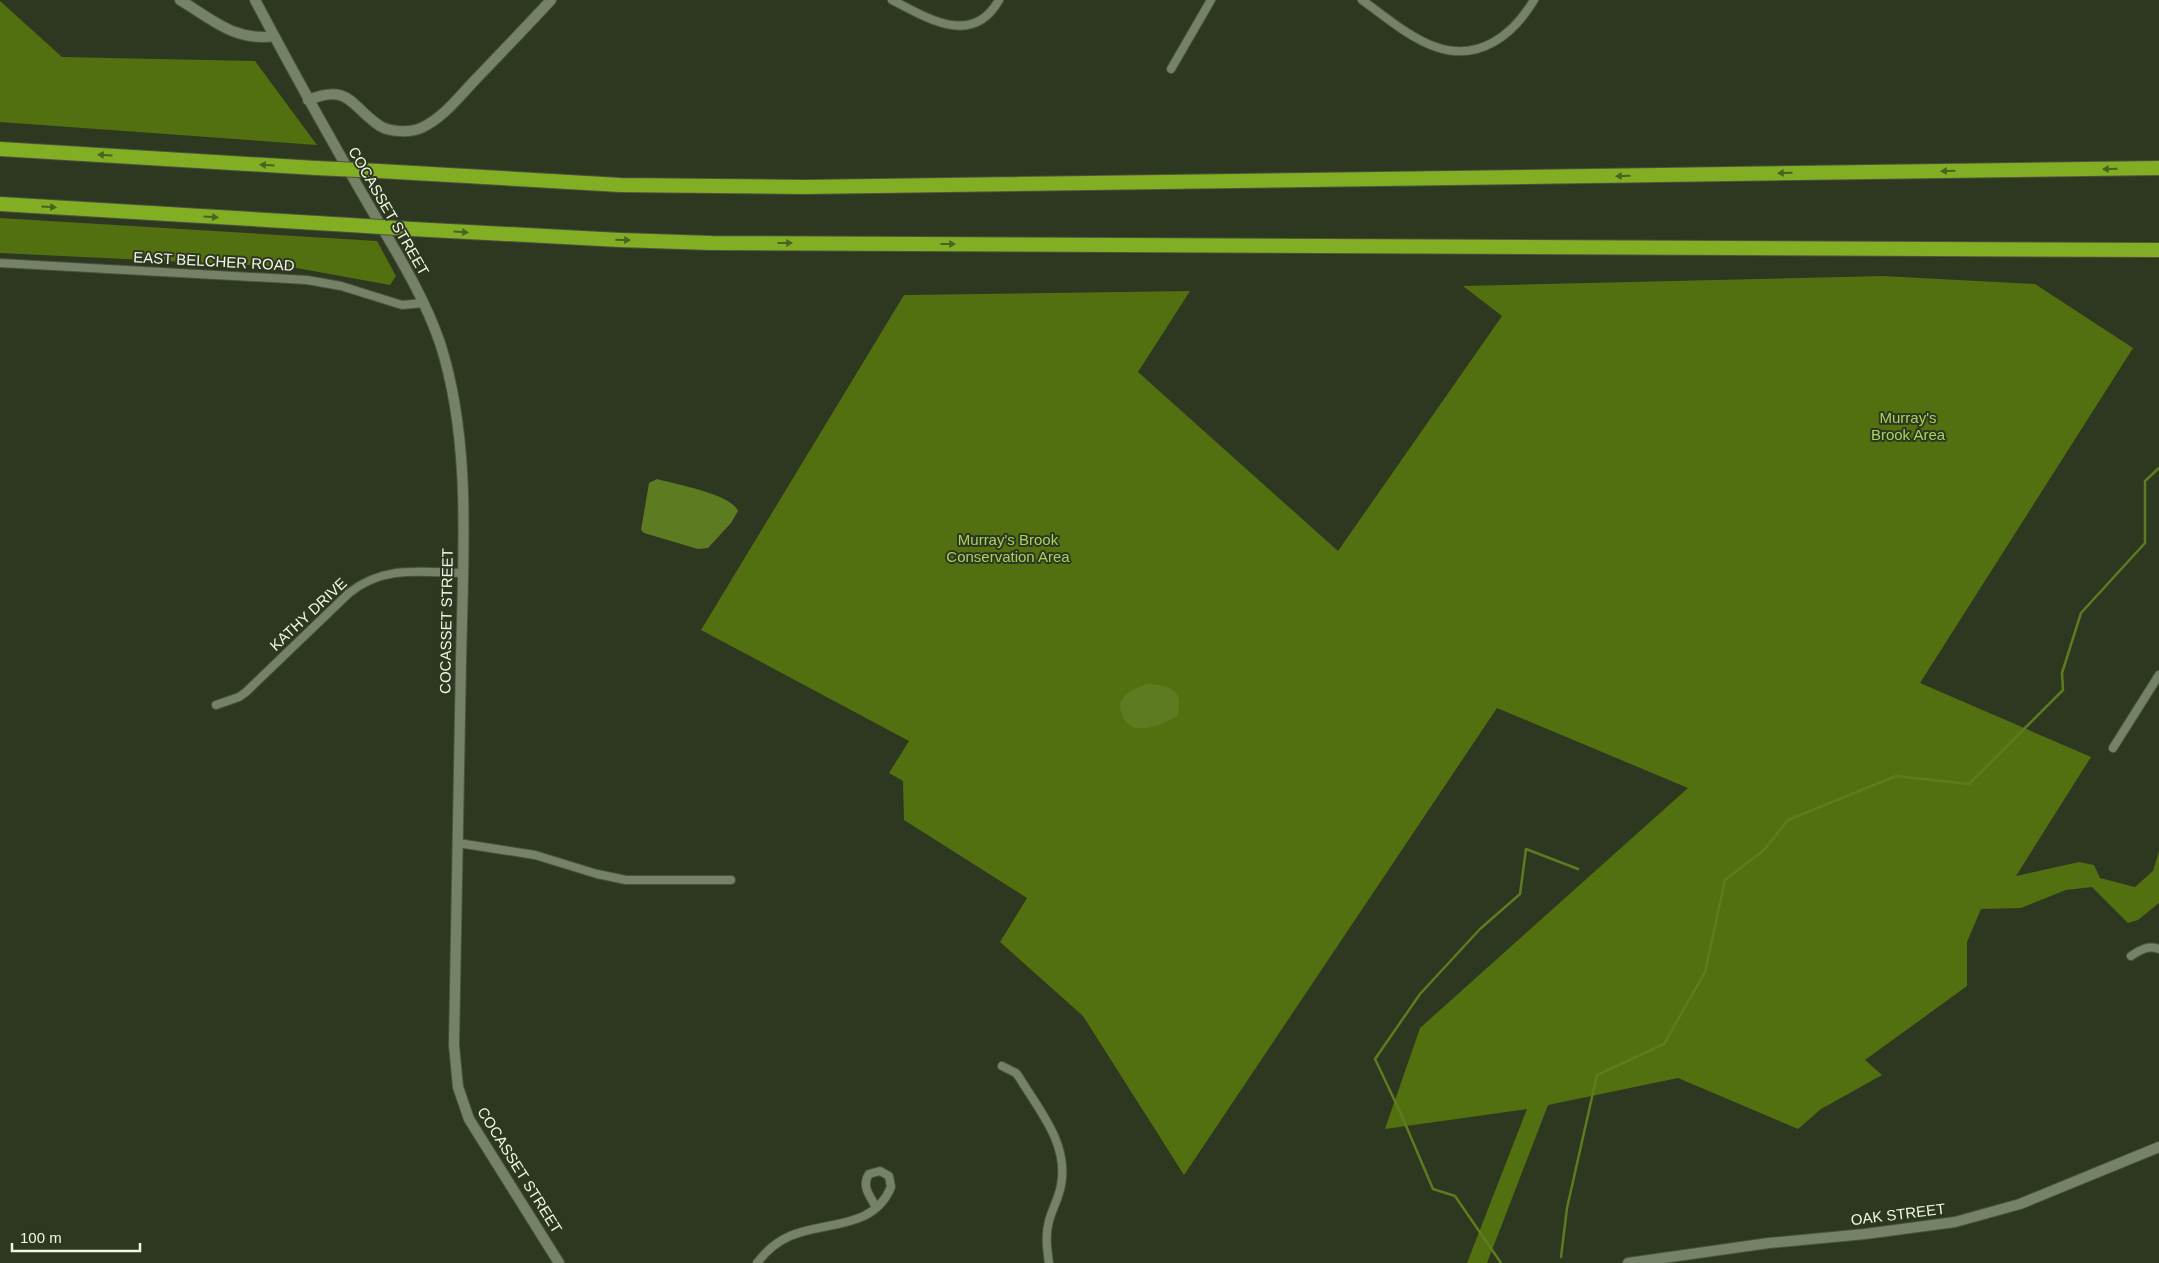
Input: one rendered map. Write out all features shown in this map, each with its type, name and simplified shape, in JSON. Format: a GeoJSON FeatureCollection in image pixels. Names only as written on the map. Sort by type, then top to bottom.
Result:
{"type":"FeatureCollection","features":[{"type":"Feature","properties":{"kind":"highway"},"geometry":{"type":"LineString","coordinates":[[0,149],[613,184],[774,187],[2159,168]]}},
{"type":"Feature","properties":{"kind":"highway"},"geometry":{"type":"LineString","coordinates":[[0,204],[412,229],[719,243],[2159,250]]}},
{"type":"Feature","properties":{"kind":"main road"},"geometry":{"type":"LineString","coordinates":[[180,0],[242,36],[259,38],[274,36]]}},
{"type":"Feature","properties":{"kind":"main road","name":"COCASSET STREET"},"geometry":{"type":"LineString","coordinates":[[254,0],[308,100],[423,303],[441,347],[456,420],[462,479],[454,1045],[460,1092],[469,1119],[559,1263]]}},
{"type":"Feature","properties":{"kind":"main road"},"geometry":{"type":"LineString","coordinates":[[308,100],[322,94],[338,94],[350,100],[379,125],[387,129],[419,130],[435,120],[458,98],[551,0]]}},
{"type":"Feature","properties":{"kind":"main road","name":"OAK STREET"},"geometry":{"type":"LineString","coordinates":[[1628,1263],[1769,1242],[1866,1234],[1955,1222],[2020,1204],[2159,1147]]}},
{"type":"Feature","properties":{"kind":"street"},"geometry":{"type":"LineString","coordinates":[[892,0],[941,23],[958,26],[967,25],[984,18],[999,0]]}},
{"type":"Feature","properties":{"kind":"street"},"geometry":{"type":"LineString","coordinates":[[1171,69],[1211,0]]}},
{"type":"Feature","properties":{"kind":"street"},"geometry":{"type":"LineString","coordinates":[[1362,0],[1418,38],[1435,47],[1458,51],[1482,47],[1503,37],[1520,20],[1534,0]]}},
{"type":"Feature","properties":{"kind":"street","name":"EAST BELCHER ROAD"},"geometry":{"type":"LineString","coordinates":[[0,263],[307,280],[340,286],[402,305],[423,303]]}},
{"type":"Feature","properties":{"kind":"street","name":"KATHY DRIVE"},"geometry":{"type":"LineString","coordinates":[[216,705],[239,697],[246,692],[349,592],[366,580],[399,572],[462,573]]}},
{"type":"Feature","properties":{"kind":"street"},"geometry":{"type":"LineString","coordinates":[[2113,748],[2159,675]]}},
{"type":"Feature","properties":{"kind":"street"},"geometry":{"type":"LineString","coordinates":[[2152,686],[2159,691]]}},
{"type":"Feature","properties":{"kind":"street"},"geometry":{"type":"LineString","coordinates":[[458,843],[535,855],[597,874],[626,880],[731,880]]}},
{"type":"Feature","properties":{"kind":"street"},"geometry":{"type":"LineString","coordinates":[[2131,956],[2142,949],[2151,947],[2159,950]]}},
{"type":"Feature","properties":{"kind":"street"},"geometry":{"type":"LineString","coordinates":[[1002,1066],[1016,1073],[1019,1077],[1050,1126],[1060,1152],[1062,1183],[1046,1235],[1049,1263]]}},
{"type":"Feature","properties":{"kind":"street"},"geometry":{"type":"LineString","coordinates":[[757,1263],[774,1244],[790,1236],[853,1222],[876,1207],[889,1192],[891,1184],[887,1174],[880,1171],[869,1174],[865,1182],[876,1207]]}},
{"type":"Feature","properties":{"kind":"green space"},"geometry":{"type":"Polygon","coordinates":[[[0,1],[62,57],[255,61],[317,145],[0,122],[0,1]]]}},
{"type":"Feature","properties":{"kind":"green space"},"geometry":{"type":"Polygon","coordinates":[[[0,218],[377,241],[396,276],[390,285],[291,267],[0,253],[0,218]]]}},
{"type":"Feature","properties":{"kind":"green space"},"geometry":{"type":"Polygon","coordinates":[[[1883,276],[2035,284],[2133,348],[1920,683],[2091,757],[2016,876],[2079,862],[2094,865],[2100,878],[2135,887],[2153,871],[2159,851],[2159,903],[2138,920],[2128,923],[2092,887],[2066,890],[2021,908],[1981,909],[1967,942],[1967,986],[1865,1060],[1882,1075],[1821,1109],[1798,1129],[1678,1078],[1548,1105],[1487,1263],[1467,1263],[1527,1109],[1385,1129],[1420,1028],[1688,788],[1497,708],[1184,1175],[1083,1016],[1000,942],[1027,898],[904,820],[903,781],[889,773],[909,741],[701,630],[904,295],[1190,291],[1138,372],[1338,551],[1502,316],[1463,286],[1883,276]]]}},
{"type":"Feature","properties":{"kind":"shaded area"},"geometry":{"type":"Polygon","coordinates":[[[657,479],[714,495],[733,505],[738,511],[731,523],[708,548],[698,549],[644,533],[641,530],[649,483],[657,479]]]}},
{"type":"Feature","properties":{"kind":"shaded area"},"geometry":{"type":"Polygon","coordinates":[[[1147,684],[1161,685],[1174,691],[1179,699],[1178,716],[1153,727],[1135,728],[1124,719],[1120,706],[1121,701],[1124,696],[1134,689],[1147,684]]]}},
{"type":"Feature","properties":{"kind":"waterway"},"geometry":{"type":"LineString","coordinates":[[1561,1257],[1567,1208],[1597,1075],[1664,1044],[1705,972],[1725,880],[1764,850],[1788,820],[1896,776],[1969,784],[2063,690],[2062,673],[2081,613],[2145,543],[2145,481],[2159,468]]}},
{"type":"Feature","properties":{"kind":"waterway"},"geometry":{"type":"LineString","coordinates":[[1501,1263],[1455,1196],[1433,1189],[1375,1059],[1420,994],[1480,929],[1520,894],[1526,849],[1578,869]]}},
{"type":"Feature","properties":{"kind":"park label","name":"Murray's Brook Area"},"geometry":{"type":"Point","coordinates":[1908,426]}},
{"type":"Feature","properties":{"kind":"park label","name":"Murray's Brook Conservation Area"},"geometry":{"type":"Point","coordinates":[1008,548]}}]}
